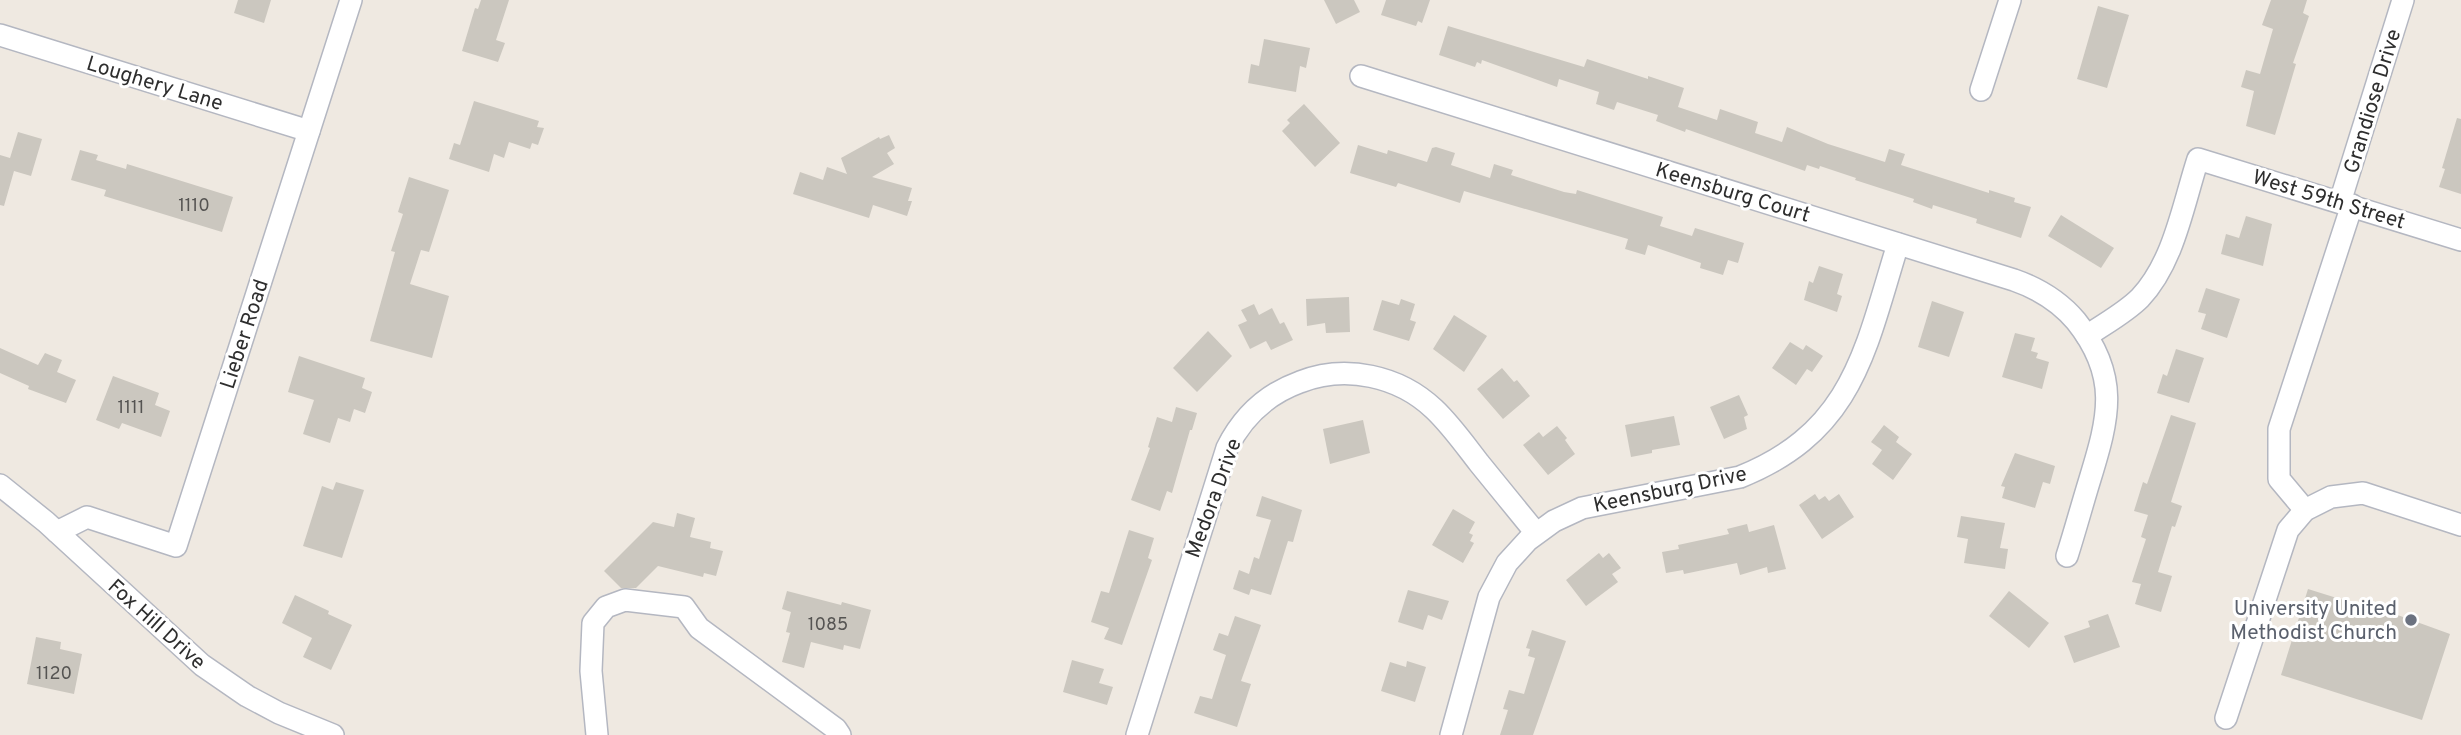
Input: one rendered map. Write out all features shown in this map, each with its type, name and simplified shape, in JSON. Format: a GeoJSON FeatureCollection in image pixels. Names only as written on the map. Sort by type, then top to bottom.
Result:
{"type":"FeatureCollection","features":[{"type":"Feature","properties":{"kind":"street","name":"Lieber Road"},"geometry":{"type":"LineString","coordinates":[[57,532],[86,517],[176,546],[351,0]]}},
{"type":"Feature","properties":{"kind":"street"},"geometry":{"type":"LineString","coordinates":[[1981,90],[2010,0]]}},
{"type":"Feature","properties":{"kind":"street","name":"Grandiose Drive"},"geometry":{"type":"LineString","coordinates":[[2305,510],[2279,479],[2279,429],[2403,0]]}},
{"type":"Feature","properties":{"kind":"street","name":"Loughery Lane"},"geometry":{"type":"LineString","coordinates":[[0,36],[309,131]]}},
{"type":"Feature","properties":{"kind":"street","name":"Keensburg Court"},"geometry":{"type":"LineString","coordinates":[[1361,76],[2025,284],[2056,302],[2070,314],[2087,336]]}},
{"type":"Feature","properties":{"kind":"street","name":"West 59th Street"},"geometry":{"type":"LineString","coordinates":[[2087,336],[2137,300],[2159,272],[2170,247],[2198,159],[2461,240]]}},
{"type":"Feature","properties":{"kind":"street","name":"Keensburg Drive"},"geometry":{"type":"LineString","coordinates":[[1451,735],[1489,597],[1507,563],[1536,533],[1567,514],[1596,504],[1740,477],[1764,467],[1801,443],[1832,412],[1852,382],[1866,349],[1898,244]]}},
{"type":"Feature","properties":{"kind":"street"},"geometry":{"type":"LineString","coordinates":[[2067,556],[2103,436],[2107,411],[2104,376],[2087,336]]}},
{"type":"Feature","properties":{"kind":"street","name":"Medora Drive"},"geometry":{"type":"LineString","coordinates":[[1137,735],[1224,456],[1246,418],[1280,390],[1312,377],[1356,374],[1398,385],[1413,393],[1440,415],[1536,533]]}},
{"type":"Feature","properties":{"kind":"street","name":"Fox Hill Drive"},"geometry":{"type":"LineString","coordinates":[[0,485],[57,532],[194,659],[224,681],[279,713],[332,735]]}},
{"type":"Feature","properties":{"kind":"street"},"geometry":{"type":"LineString","coordinates":[[2226,718],[2288,530],[2305,510],[2331,497],[2363,494],[2461,525]]}},
{"type":"Feature","properties":{"kind":"street"},"geometry":{"type":"LineString","coordinates":[[597,735],[591,671],[593,623],[606,607],[625,600],[684,607],[699,628],[836,729],[840,735]]}},
{"type":"Feature","properties":{"kind":"building"},"geometry":{"type":"Polygon","coordinates":[[[238,0],[271,0],[264,23],[234,13],[238,0]]]}},
{"type":"Feature","properties":{"kind":"building"},"geometry":{"type":"Polygon","coordinates":[[[481,0],[509,0],[496,40],[505,43],[498,62],[462,51],[475,8],[478,9],[481,0]]]}},
{"type":"Feature","properties":{"kind":"building"},"geometry":{"type":"Polygon","coordinates":[[[1324,0],[1354,0],[1360,12],[1336,24],[1324,0]]]}},
{"type":"Feature","properties":{"kind":"building"},"geometry":{"type":"Polygon","coordinates":[[[1386,0],[1430,0],[1422,23],[1418,21],[1416,26],[1381,15],[1386,0]]]}},
{"type":"Feature","properties":{"kind":"building"},"geometry":{"type":"Polygon","coordinates":[[[2271,0],[2307,0],[2303,13],[2309,16],[2293,63],[2296,64],[2275,135],[2246,126],[2254,91],[2241,87],[2246,70],[2260,74],[2273,29],[2262,25],[2271,0]]]}},
{"type":"Feature","properties":{"kind":"building"},"geometry":{"type":"Polygon","coordinates":[[[2098,6],[2129,15],[2107,88],[2077,79],[2098,6]]]}},
{"type":"Feature","properties":{"kind":"building"},"geometry":{"type":"Polygon","coordinates":[[[1448,26],[1584,67],[1587,59],[1684,88],[1678,107],[1717,120],[1720,109],[1758,122],[1755,133],[1782,142],[1787,127],[1828,144],[1885,162],[1889,149],[1905,154],[1901,165],[1989,193],[1989,190],[2015,198],[2014,202],[2031,207],[2021,238],[1976,223],[1977,219],[1933,205],[1932,209],[1913,202],[1914,199],[1820,166],[1819,169],[1807,165],[1805,171],[1656,121],[1658,115],[1617,102],[1614,110],[1596,104],[1599,92],[1559,79],[1557,87],[1482,60],[1481,64],[1477,62],[1475,67],[1439,55],[1448,26]]]}},
{"type":"Feature","properties":{"kind":"building"},"geometry":{"type":"Polygon","coordinates":[[[1264,39],[1310,48],[1306,68],[1300,66],[1296,92],[1248,83],[1251,64],[1259,66],[1264,39]]]}},
{"type":"Feature","properties":{"kind":"building"},"geometry":{"type":"Polygon","coordinates":[[[474,101],[539,121],[537,127],[544,128],[538,145],[532,143],[530,149],[509,142],[504,158],[494,154],[489,172],[449,159],[454,143],[460,145],[474,101]]]}},
{"type":"Feature","properties":{"kind":"building"},"geometry":{"type":"Polygon","coordinates":[[[1304,104],[1340,143],[1315,167],[1282,131],[1290,123],[1287,120],[1304,104]]]}},
{"type":"Feature","properties":{"kind":"building"},"geometry":{"type":"Polygon","coordinates":[[[2457,118],[2461,119],[2461,194],[2439,187],[2457,118]]]}},
{"type":"Feature","properties":{"kind":"building"},"geometry":{"type":"Polygon","coordinates":[[[18,132],[42,139],[31,176],[14,171],[4,206],[0,205],[0,155],[10,158],[18,132]]]}},
{"type":"Feature","properties":{"kind":"building"},"geometry":{"type":"Polygon","coordinates":[[[889,135],[895,148],[887,153],[894,164],[872,177],[912,188],[908,201],[912,201],[907,216],[873,205],[869,218],[793,194],[800,172],[823,180],[827,167],[847,174],[841,158],[879,137],[880,139],[889,135]]]}},
{"type":"Feature","properties":{"kind":"building"},"geometry":{"type":"Polygon","coordinates":[[[1358,145],[1387,154],[1388,150],[1427,162],[1432,148],[1436,147],[1455,153],[1451,165],[1490,178],[1494,164],[1513,170],[1511,175],[1564,192],[1576,194],[1577,190],[1663,217],[1660,226],[1692,236],[1695,228],[1744,243],[1738,263],[1728,260],[1723,275],[1700,268],[1701,263],[1648,245],[1645,255],[1625,249],[1628,239],[1464,191],[1460,203],[1398,183],[1396,187],[1350,173],[1358,145]]]}},
{"type":"Feature","properties":{"kind":"building"},"geometry":{"type":"Polygon","coordinates":[[[80,150],[98,155],[96,160],[126,169],[127,164],[233,197],[222,232],[104,196],[106,190],[71,180],[80,150]]]}},
{"type":"Feature","properties":{"kind":"building"},"geometry":{"type":"Polygon","coordinates":[[[409,177],[449,190],[429,252],[421,250],[410,284],[449,296],[432,358],[370,341],[395,252],[391,251],[403,214],[398,212],[409,177]]]}},
{"type":"Feature","properties":{"kind":"building"},"geometry":{"type":"Polygon","coordinates":[[[2061,215],[2114,248],[2101,268],[2048,236],[2061,215]]]}},
{"type":"Feature","properties":{"kind":"building"},"geometry":{"type":"Polygon","coordinates":[[[2246,216],[2272,224],[2263,266],[2221,254],[2226,234],[2239,238],[2246,216]]]}},
{"type":"Feature","properties":{"kind":"building"},"geometry":{"type":"Polygon","coordinates":[[[1819,266],[1843,274],[1837,294],[1842,296],[1837,312],[1804,300],[1809,281],[1813,283],[1819,266]]]}},
{"type":"Feature","properties":{"kind":"building"},"geometry":{"type":"Polygon","coordinates":[[[2206,288],[2240,299],[2227,338],[2201,329],[2206,314],[2198,312],[2206,288]]]}},
{"type":"Feature","properties":{"kind":"building"},"geometry":{"type":"Polygon","coordinates":[[[1349,297],[1350,332],[1326,333],[1325,323],[1307,326],[1306,299],[1349,297]]]}},
{"type":"Feature","properties":{"kind":"building"},"geometry":{"type":"Polygon","coordinates":[[[1401,299],[1415,304],[1410,320],[1416,322],[1409,341],[1373,330],[1382,300],[1399,305],[1401,299]]]}},
{"type":"Feature","properties":{"kind":"building"},"geometry":{"type":"Polygon","coordinates":[[[1932,301],[1964,312],[1949,357],[1918,347],[1932,301]]]}},
{"type":"Feature","properties":{"kind":"building"},"geometry":{"type":"Polygon","coordinates":[[[1254,304],[1259,315],[1272,308],[1280,324],[1284,322],[1293,340],[1271,350],[1266,341],[1250,349],[1238,325],[1247,321],[1241,310],[1254,304]]]}},
{"type":"Feature","properties":{"kind":"building"},"geometry":{"type":"Polygon","coordinates":[[[1454,315],[1487,336],[1464,372],[1433,349],[1454,315]]]}},
{"type":"Feature","properties":{"kind":"building"},"geometry":{"type":"Polygon","coordinates":[[[1208,331],[1232,356],[1197,392],[1173,368],[1208,331]]]}},
{"type":"Feature","properties":{"kind":"building"},"geometry":{"type":"Polygon","coordinates":[[[2015,333],[2035,338],[2031,351],[2038,353],[2036,358],[2049,362],[2042,389],[2002,377],[2015,333]]]}},
{"type":"Feature","properties":{"kind":"building"},"geometry":{"type":"Polygon","coordinates":[[[1790,342],[1803,350],[1806,345],[1823,356],[1812,372],[1807,369],[1796,385],[1772,368],[1790,342]]]}},
{"type":"Feature","properties":{"kind":"building"},"geometry":{"type":"Polygon","coordinates":[[[0,348],[38,365],[45,353],[62,360],[57,372],[76,380],[66,403],[28,389],[29,386],[0,373],[0,348]]]}},
{"type":"Feature","properties":{"kind":"building"},"geometry":{"type":"Polygon","coordinates":[[[2176,349],[2204,358],[2189,403],[2157,393],[2163,374],[2167,376],[2176,349]]]}},
{"type":"Feature","properties":{"kind":"building"},"geometry":{"type":"Polygon","coordinates":[[[299,356],[365,378],[362,388],[372,392],[365,413],[354,409],[350,422],[338,418],[330,443],[303,434],[314,400],[288,392],[299,356]]]}},
{"type":"Feature","properties":{"kind":"building"},"geometry":{"type":"Polygon","coordinates":[[[1502,368],[1514,382],[1517,380],[1530,396],[1503,419],[1477,389],[1502,368]]]}},
{"type":"Feature","properties":{"kind":"building"},"geometry":{"type":"Polygon","coordinates":[[[113,376],[159,393],[155,405],[170,411],[161,437],[122,423],[119,429],[96,420],[113,376]]]}},
{"type":"Feature","properties":{"kind":"building"},"geometry":{"type":"Polygon","coordinates":[[[1739,395],[1748,415],[1744,417],[1747,429],[1724,439],[1710,407],[1739,395]]]}},
{"type":"Feature","properties":{"kind":"building"},"geometry":{"type":"Polygon","coordinates":[[[1176,407],[1197,413],[1172,493],[1167,491],[1160,511],[1131,500],[1150,448],[1148,447],[1157,417],[1172,422],[1176,407]]]}},
{"type":"Feature","properties":{"kind":"building"},"geometry":{"type":"Polygon","coordinates":[[[2171,415],[2196,423],[2171,502],[2182,506],[2175,527],[2172,526],[2158,572],[2172,576],[2161,612],[2135,604],[2141,584],[2132,582],[2146,539],[2141,537],[2148,515],[2134,511],[2143,482],[2147,484],[2171,415]]]}},
{"type":"Feature","properties":{"kind":"building"},"geometry":{"type":"Polygon","coordinates":[[[1674,416],[1680,445],[1631,457],[1625,425],[1674,416]]]}},
{"type":"Feature","properties":{"kind":"building"},"geometry":{"type":"Polygon","coordinates":[[[1363,420],[1370,453],[1330,464],[1323,429],[1363,420]]]}},
{"type":"Feature","properties":{"kind":"building"},"geometry":{"type":"Polygon","coordinates":[[[1884,425],[1899,437],[1896,442],[1912,454],[1893,480],[1872,464],[1882,450],[1871,442],[1884,425]]]}},
{"type":"Feature","properties":{"kind":"building"},"geometry":{"type":"Polygon","coordinates":[[[1557,426],[1575,454],[1548,475],[1523,445],[1539,432],[1543,437],[1557,426]]]}},
{"type":"Feature","properties":{"kind":"building"},"geometry":{"type":"Polygon","coordinates":[[[2015,453],[2055,466],[2050,484],[2043,482],[2035,508],[2002,498],[2005,487],[2001,486],[2015,453]]]}},
{"type":"Feature","properties":{"kind":"building"},"geometry":{"type":"Polygon","coordinates":[[[336,482],[364,490],[342,558],[303,546],[322,486],[333,490],[336,482]]]}},
{"type":"Feature","properties":{"kind":"building"},"geometry":{"type":"Polygon","coordinates":[[[1815,494],[1819,500],[1825,496],[1829,501],[1839,494],[1854,517],[1822,539],[1799,505],[1815,494]]]}},
{"type":"Feature","properties":{"kind":"building"},"geometry":{"type":"Polygon","coordinates":[[[1262,496],[1302,510],[1293,542],[1288,541],[1271,595],[1251,589],[1249,595],[1233,589],[1239,570],[1249,574],[1254,557],[1259,559],[1271,520],[1256,516],[1262,496]]]}},
{"type":"Feature","properties":{"kind":"building"},"geometry":{"type":"Polygon","coordinates":[[[1453,509],[1475,522],[1469,533],[1473,535],[1470,541],[1474,543],[1463,563],[1432,545],[1453,509]]]}},
{"type":"Feature","properties":{"kind":"building"},"geometry":{"type":"Polygon","coordinates":[[[677,513],[695,518],[690,537],[711,542],[710,548],[723,551],[716,576],[704,573],[703,577],[658,566],[636,588],[621,588],[604,571],[653,522],[674,527],[677,513]]]}},
{"type":"Feature","properties":{"kind":"building"},"geometry":{"type":"Polygon","coordinates":[[[1961,516],[2005,523],[2000,548],[2008,549],[2005,569],[1964,563],[1968,539],[1957,537],[1961,516]]]}},
{"type":"Feature","properties":{"kind":"building"},"geometry":{"type":"Polygon","coordinates":[[[1747,524],[1749,532],[1774,525],[1786,569],[1768,573],[1767,567],[1740,575],[1737,563],[1684,574],[1683,570],[1666,573],[1662,552],[1679,549],[1678,545],[1729,534],[1727,529],[1747,524]]]}},
{"type":"Feature","properties":{"kind":"building"},"geometry":{"type":"Polygon","coordinates":[[[1129,530],[1154,538],[1148,558],[1152,560],[1122,645],[1104,639],[1109,628],[1091,622],[1101,591],[1109,593],[1129,530]]]}},
{"type":"Feature","properties":{"kind":"building"},"geometry":{"type":"Polygon","coordinates":[[[1599,553],[1603,558],[1609,553],[1621,568],[1612,574],[1618,582],[1586,606],[1566,580],[1599,553]]]}},
{"type":"Feature","properties":{"kind":"building"},"geometry":{"type":"Polygon","coordinates":[[[2308,589],[2391,615],[2392,613],[2450,634],[2422,720],[2281,675],[2308,589]]]}},
{"type":"Feature","properties":{"kind":"building"},"geometry":{"type":"Polygon","coordinates":[[[1408,590],[1449,601],[1442,620],[1428,615],[1423,630],[1398,622],[1408,590]]]}},
{"type":"Feature","properties":{"kind":"building"},"geometry":{"type":"Polygon","coordinates":[[[787,591],[871,610],[860,649],[844,645],[843,650],[811,642],[804,668],[782,662],[790,633],[786,632],[791,612],[782,609],[787,591]]]}},
{"type":"Feature","properties":{"kind":"building"},"geometry":{"type":"Polygon","coordinates":[[[2009,591],[2049,623],[2029,648],[1989,616],[2009,591]]]}},
{"type":"Feature","properties":{"kind":"building"},"geometry":{"type":"Polygon","coordinates":[[[295,595],[352,625],[331,670],[303,657],[312,638],[282,623],[295,595]]]}},
{"type":"Feature","properties":{"kind":"building"},"geometry":{"type":"Polygon","coordinates":[[[2108,614],[2120,647],[2074,663],[2064,636],[2090,627],[2088,621],[2108,614]]]}},
{"type":"Feature","properties":{"kind":"building"},"geometry":{"type":"Polygon","coordinates":[[[1235,616],[1261,625],[1241,681],[1251,684],[1237,727],[1194,713],[1200,696],[1212,699],[1226,655],[1213,650],[1219,633],[1228,636],[1235,616]]]}},
{"type":"Feature","properties":{"kind":"building"},"geometry":{"type":"Polygon","coordinates":[[[1532,630],[1566,641],[1533,735],[1500,735],[1508,710],[1503,709],[1509,690],[1524,694],[1535,658],[1528,656],[1530,649],[1526,648],[1532,630]]]}},
{"type":"Feature","properties":{"kind":"building"},"geometry":{"type":"Polygon","coordinates":[[[36,637],[61,642],[60,649],[82,654],[74,694],[27,684],[36,637]]]}},
{"type":"Feature","properties":{"kind":"building"},"geometry":{"type":"Polygon","coordinates":[[[1072,660],[1104,669],[1099,683],[1113,687],[1107,705],[1063,692],[1072,660]]]}},
{"type":"Feature","properties":{"kind":"building"},"geometry":{"type":"Polygon","coordinates":[[[1407,661],[1426,667],[1415,702],[1381,691],[1390,662],[1406,667],[1407,661]]]}},
{"type":"Feature","properties":{"kind":"place","name":"University United Methodist Church"},"geometry":{"type":"Point","coordinates":[2411,620]}}]}
